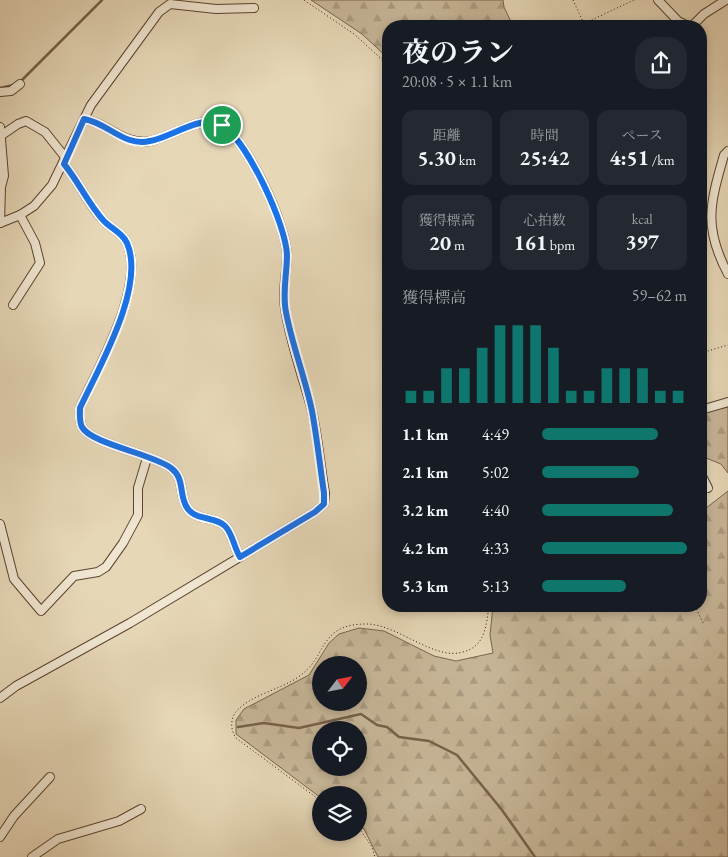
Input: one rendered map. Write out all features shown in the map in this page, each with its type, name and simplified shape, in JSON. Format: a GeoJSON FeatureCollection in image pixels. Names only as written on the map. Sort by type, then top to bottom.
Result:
{"type":"FeatureCollection","features":[{"type":"Feature","properties":{"kind":"street"},"geometry":{"type":"LineString","coordinates":[[658,0],[677,20]]}},
{"type":"Feature","properties":{"kind":"street"},"geometry":{"type":"LineString","coordinates":[[697,20],[726,0]]}},
{"type":"Feature","properties":{"kind":"street"},"geometry":{"type":"LineString","coordinates":[[240,557],[225,526],[219,522],[195,515],[187,508],[184,503],[181,482],[175,471],[166,465],[93,436],[82,427],[79,418],[80,408],[127,302],[132,278],[130,250],[124,236],[103,221],[64,160],[45,132],[26,121],[1,131],[0,223],[20,215],[34,206],[52,185],[64,160],[84,119],[91,106],[159,12],[170,4],[216,9],[254,8]]}},
{"type":"Feature","properties":{"kind":"street"},"geometry":{"type":"LineString","coordinates":[[0,92],[11,91],[20,84]]}},
{"type":"Feature","properties":{"kind":"street"},"geometry":{"type":"LineString","coordinates":[[0,698],[16,686],[130,623],[315,512],[324,504],[312,409],[284,306],[287,254],[281,221],[246,153],[222,125],[211,121],[199,123],[151,141],[136,143],[121,137],[95,121],[84,119]]}},
{"type":"Feature","properties":{"kind":"street"},"geometry":{"type":"LineString","coordinates":[[728,151],[724,156],[710,204],[712,240],[728,274]]}},
{"type":"Feature","properties":{"kind":"street"},"geometry":{"type":"LineString","coordinates":[[13,305],[40,263],[35,243],[20,215]]}},
{"type":"Feature","properties":{"kind":"street"},"geometry":{"type":"LineString","coordinates":[[707,408],[728,402]]}},
{"type":"Feature","properties":{"kind":"street"},"geometry":{"type":"LineString","coordinates":[[0,524],[14,579],[41,611],[74,576],[98,572],[106,568],[124,544],[138,515],[138,488],[147,458]]}},
{"type":"Feature","properties":{"kind":"street"},"geometry":{"type":"LineString","coordinates":[[0,837],[14,816],[50,777]]}},
{"type":"Feature","properties":{"kind":"street"},"geometry":{"type":"LineString","coordinates":[[32,857],[58,839],[120,821],[141,809]]}},
{"type":"Feature","properties":{"kind":"path"},"geometry":{"type":"LineString","coordinates":[[304,0],[360,38],[382,59]]}},
{"type":"Feature","properties":{"kind":"path"},"geometry":{"type":"LineString","coordinates":[[573,0],[583,20]]}},
{"type":"Feature","properties":{"kind":"path"},"geometry":{"type":"LineString","coordinates":[[591,20],[634,0]]}},
{"type":"Feature","properties":{"kind":"path"},"geometry":{"type":"LineString","coordinates":[[707,351],[728,345]]}},
{"type":"Feature","properties":{"kind":"path"},"geometry":{"type":"LineString","coordinates":[[312,794],[236,738],[232,722],[236,713],[253,700],[301,675],[310,665],[322,644],[343,629],[360,624],[378,626],[441,651],[463,653],[476,646],[485,633],[488,612]]}},
{"type":"Feature","properties":{"kind":"path"},"geometry":{"type":"LineString","coordinates":[[698,612],[703,623]]}},
{"type":"Feature","properties":{"kind":"path"},"geometry":{"type":"LineString","coordinates":[[367,838],[375,857]]}},
{"type":"Feature","properties":{"kind":"green space"},"geometry":{"type":"Polygon","coordinates":[[[311,0],[503,0],[510,20],[382,20],[382,53],[362,34],[311,0]]]}},
{"type":"Feature","properties":{"kind":"green space"},"geometry":{"type":"Polygon","coordinates":[[[728,407],[728,473],[721,464],[707,458],[707,412],[728,407]]]}},
{"type":"Feature","properties":{"kind":"green space"},"geometry":{"type":"Polygon","coordinates":[[[728,491],[728,857],[378,857],[367,835],[367,786],[312,786],[312,791],[236,734],[236,720],[244,709],[309,675],[312,670],[312,711],[368,711],[368,656],[321,656],[329,643],[339,634],[359,628],[384,631],[434,656],[456,661],[493,653],[490,635],[492,612],[707,612],[707,507],[728,491]]]}},
{"type":"Feature","properties":{"kind":"waterway"},"geometry":{"type":"LineString","coordinates":[[20,82],[102,0]]}},
{"type":"Feature","properties":{"kind":"waterway"},"geometry":{"type":"LineString","coordinates":[[0,88],[13,85]]}},
{"type":"Feature","properties":{"kind":"waterway"},"geometry":{"type":"LineString","coordinates":[[238,727],[264,723],[299,728],[361,714],[377,725],[387,727],[399,737],[429,741],[457,755],[502,810],[535,857]]}},
{"type":"Feature","properties":{"kind":"route"},"geometry":{"type":"LineString","coordinates":[[84,119],[95,121],[121,137],[136,143],[151,141],[199,123],[211,121],[222,125],[246,153],[281,221],[287,254],[284,306],[312,409],[324,493],[324,504],[315,512],[240,557],[225,526],[219,522],[195,515],[187,508],[184,503],[181,482],[175,471],[160,462],[93,436],[82,427],[79,418],[80,408],[127,302],[132,278],[130,250],[124,236],[103,221],[64,164],[81,130],[84,119]]}}]}
